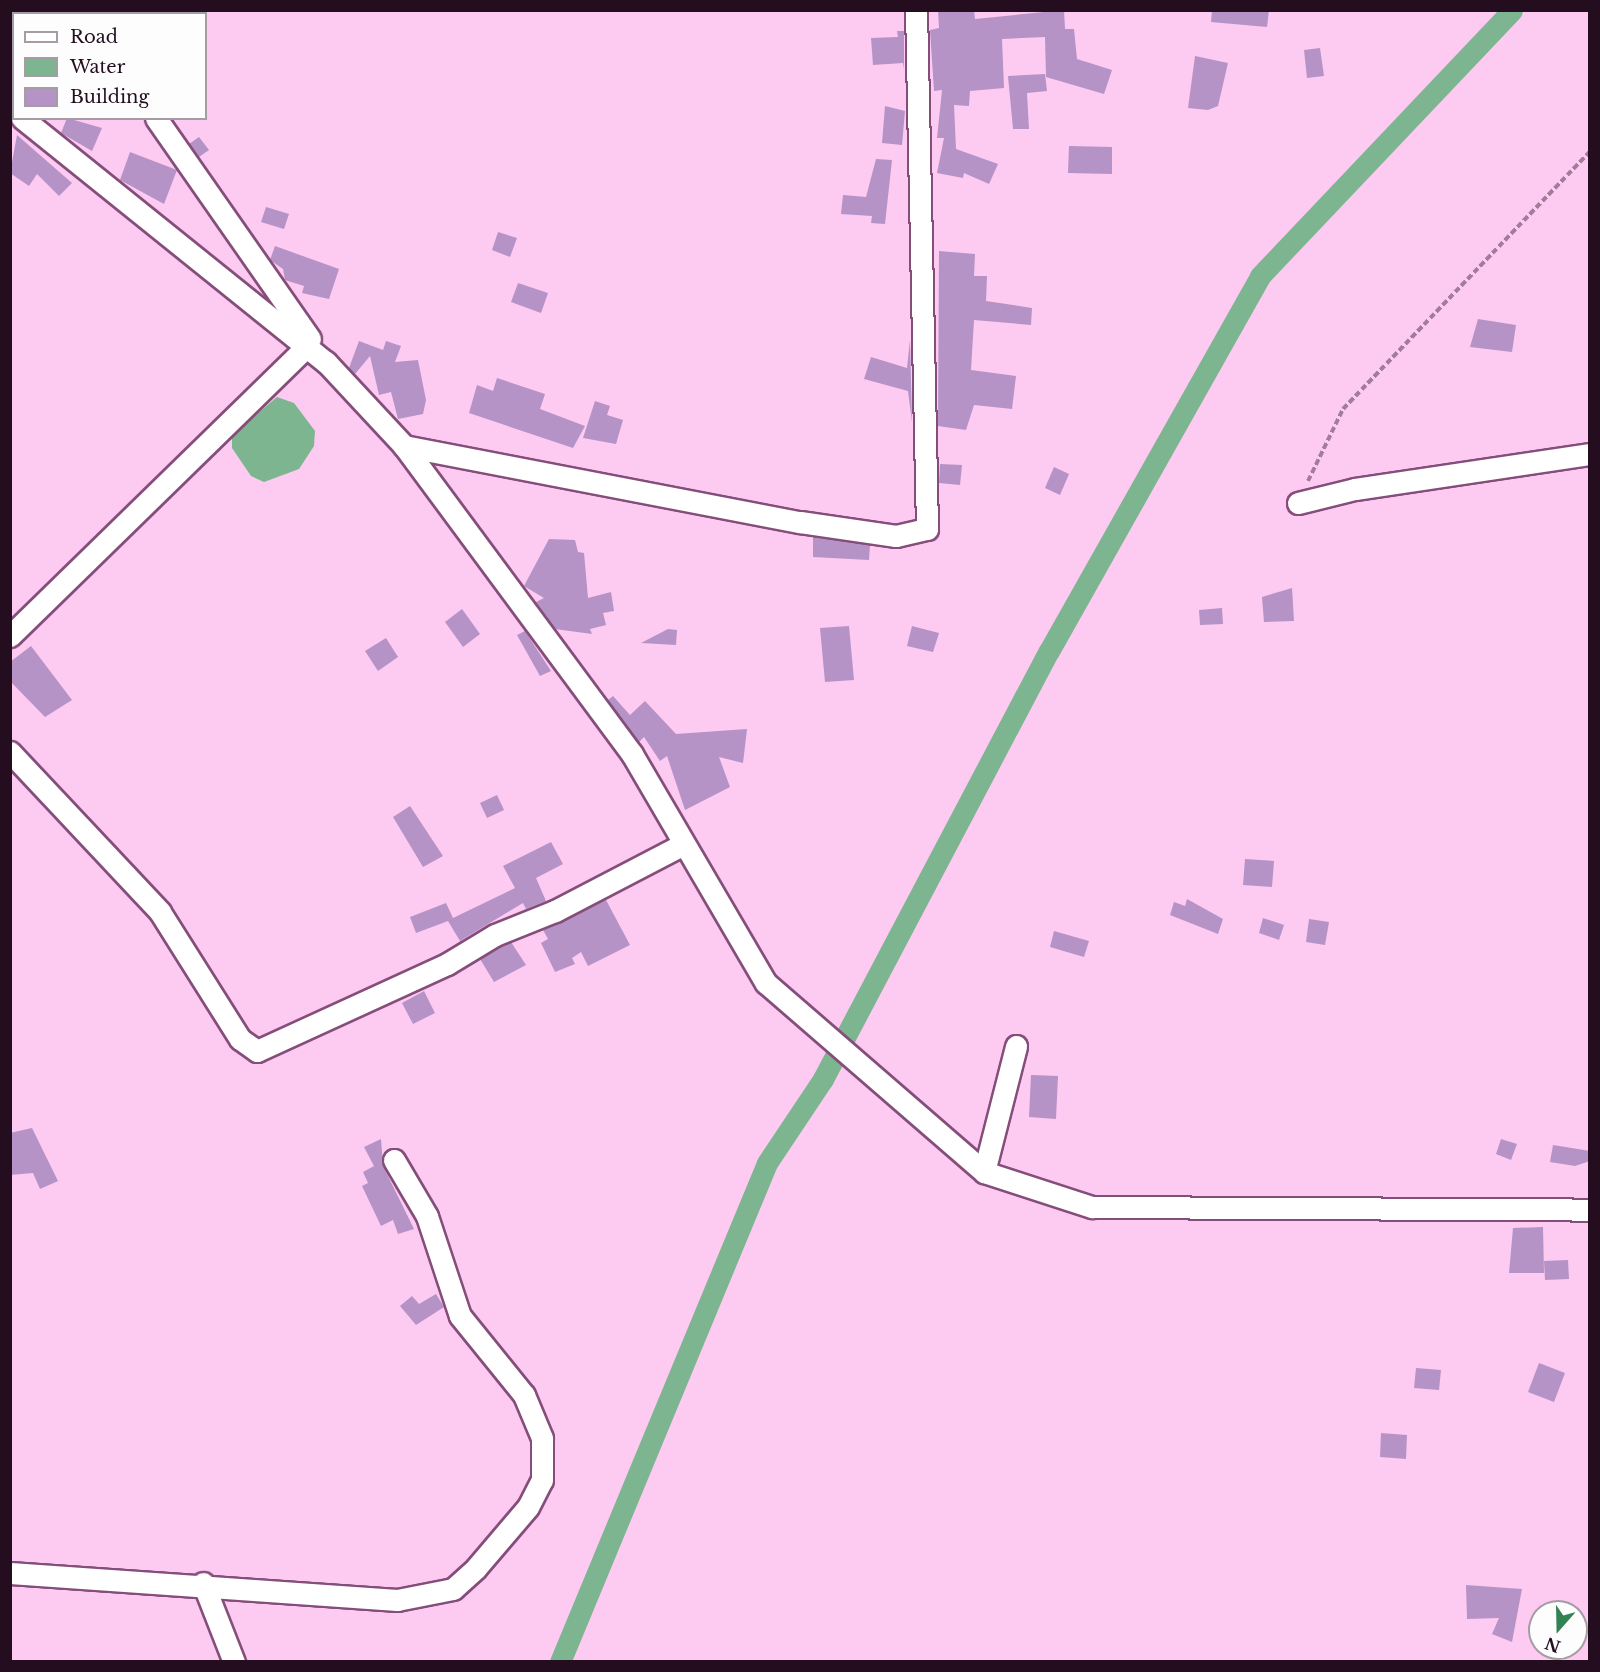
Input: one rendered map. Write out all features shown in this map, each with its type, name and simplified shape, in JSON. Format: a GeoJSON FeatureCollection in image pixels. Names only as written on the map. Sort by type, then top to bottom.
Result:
{"type":"FeatureCollection","features":[{"type":"Feature","properties":{"kind":"street"},"geometry":{"type":"LineString","coordinates":[[404,446],[800,522],[896,536],[927,529],[916,10]]}},
{"type":"Feature","properties":{"kind":"street"},"geometry":{"type":"LineString","coordinates":[[24,120],[326,362],[404,446],[632,754],[682,844],[766,983],[926,1126],[984,1172],[1092,1207],[1590,1210]]}},
{"type":"Feature","properties":{"kind":"street"},"geometry":{"type":"LineString","coordinates":[[157,120],[326,362]]}},
{"type":"Feature","properties":{"kind":"street"},"geometry":{"type":"LineString","coordinates":[[10,636],[307,346]]}},
{"type":"Feature","properties":{"kind":"street"},"geometry":{"type":"LineString","coordinates":[[1298,503],[1355,489],[1590,454]]}},
{"type":"Feature","properties":{"kind":"street"},"geometry":{"type":"LineString","coordinates":[[10,752],[160,912],[240,1039],[257,1051],[447,964],[495,935],[555,911],[682,844]]}},
{"type":"Feature","properties":{"kind":"street"},"geometry":{"type":"LineString","coordinates":[[984,1172],[1016,1046]]}},
{"type":"Feature","properties":{"kind":"street"},"geometry":{"type":"LineString","coordinates":[[10,1573],[202,1583],[385,1599],[436,1594],[453,1589],[476,1568],[528,1508],[542,1480],[542,1438],[524,1395],[460,1316],[427,1216],[394,1160]]}},
{"type":"Feature","properties":{"kind":"street"},"geometry":{"type":"LineString","coordinates":[[202,1583],[234,1662]]}},
{"type":"Feature","properties":{"kind":"path"},"geometry":{"type":"LineString","coordinates":[[1298,503],[1343,409],[1590,151]]}},
{"type":"Feature","properties":{"kind":"water"},"geometry":{"type":"Polygon","coordinates":[[[277,397],[294,403],[315,431],[314,446],[299,469],[264,482],[251,476],[232,448],[232,435],[277,397]]]}},
{"type":"Feature","properties":{"kind":"building"},"geometry":{"type":"Polygon","coordinates":[[[938,10],[974,10],[975,19],[1064,10],[1065,29],[1074,29],[1077,59],[1112,70],[1104,94],[1046,77],[1045,37],[1002,39],[1004,88],[970,91],[969,106],[954,105],[956,149],[998,164],[989,184],[964,173],[963,178],[937,173],[944,138],[937,138],[942,90],[934,91],[930,30],[939,28],[938,10]]]}},
{"type":"Feature","properties":{"kind":"building"},"geometry":{"type":"Polygon","coordinates":[[[1212,10],[1269,10],[1267,27],[1211,22],[1212,10]]]}},
{"type":"Feature","properties":{"kind":"building"},"geometry":{"type":"Polygon","coordinates":[[[897,31],[904,31],[904,69],[903,63],[873,65],[871,38],[898,37],[897,31]]]}},
{"type":"Feature","properties":{"kind":"building"},"geometry":{"type":"Polygon","coordinates":[[[1320,48],[1324,76],[1307,78],[1304,50],[1320,48]]]}},
{"type":"Feature","properties":{"kind":"building"},"geometry":{"type":"Polygon","coordinates":[[[1195,56],[1228,63],[1218,106],[1208,110],[1188,108],[1195,56]]]}},
{"type":"Feature","properties":{"kind":"building"},"geometry":{"type":"Polygon","coordinates":[[[1045,74],[1047,91],[1027,93],[1029,129],[1013,129],[1008,76],[1045,74]]]}},
{"type":"Feature","properties":{"kind":"building"},"geometry":{"type":"Polygon","coordinates":[[[885,106],[905,111],[902,145],[882,143],[885,106]]]}},
{"type":"Feature","properties":{"kind":"building"},"geometry":{"type":"Polygon","coordinates":[[[66,120],[102,128],[92,151],[61,133],[66,120]]]}},
{"type":"Feature","properties":{"kind":"building"},"geometry":{"type":"Polygon","coordinates":[[[17,135],[72,183],[59,196],[37,174],[29,186],[10,173],[17,135]]]}},
{"type":"Feature","properties":{"kind":"building"},"geometry":{"type":"Polygon","coordinates":[[[199,137],[209,150],[199,157],[189,144],[199,137]]]}},
{"type":"Feature","properties":{"kind":"building"},"geometry":{"type":"Polygon","coordinates":[[[1069,146],[1112,147],[1112,174],[1068,173],[1069,146]]]}},
{"type":"Feature","properties":{"kind":"building"},"geometry":{"type":"Polygon","coordinates":[[[130,152],[177,170],[164,204],[120,180],[130,152]]]}},
{"type":"Feature","properties":{"kind":"building"},"geometry":{"type":"Polygon","coordinates":[[[876,159],[892,160],[885,224],[871,223],[872,216],[841,214],[843,195],[866,197],[876,159]]]}},
{"type":"Feature","properties":{"kind":"building"},"geometry":{"type":"Polygon","coordinates":[[[266,207],[289,214],[284,229],[261,222],[266,207]]]}},
{"type":"Feature","properties":{"kind":"building"},"geometry":{"type":"Polygon","coordinates":[[[498,232],[517,238],[510,257],[492,250],[498,232]]]}},
{"type":"Feature","properties":{"kind":"building"},"geometry":{"type":"Polygon","coordinates":[[[275,246],[339,269],[329,299],[302,293],[304,286],[285,280],[283,269],[270,260],[275,246]]]}},
{"type":"Feature","properties":{"kind":"building"},"geometry":{"type":"Polygon","coordinates":[[[939,251],[975,254],[974,276],[987,276],[986,301],[1032,308],[1031,325],[974,320],[971,370],[1016,376],[1012,409],[974,405],[966,430],[938,426],[939,251]]]}},
{"type":"Feature","properties":{"kind":"building"},"geometry":{"type":"Polygon","coordinates":[[[518,283],[548,293],[541,313],[511,302],[518,283]]]}},
{"type":"Feature","properties":{"kind":"building"},"geometry":{"type":"Polygon","coordinates":[[[1478,319],[1516,325],[1512,352],[1470,347],[1478,319]]]}},
{"type":"Feature","properties":{"kind":"building"},"geometry":{"type":"Polygon","coordinates":[[[910,340],[912,422],[908,391],[864,379],[871,357],[907,368],[910,340]]]}},
{"type":"Feature","properties":{"kind":"building"},"geometry":{"type":"Polygon","coordinates":[[[359,341],[383,350],[386,341],[401,346],[395,362],[418,360],[426,400],[423,414],[398,419],[391,392],[379,395],[370,356],[355,374],[349,368],[359,341]]]}},
{"type":"Feature","properties":{"kind":"building"},"geometry":{"type":"Polygon","coordinates":[[[497,378],[545,394],[540,409],[585,426],[573,448],[469,413],[477,385],[493,391],[497,378]]]}},
{"type":"Feature","properties":{"kind":"building"},"geometry":{"type":"Polygon","coordinates":[[[595,401],[610,406],[607,415],[623,420],[616,444],[583,438],[595,401]]]}},
{"type":"Feature","properties":{"kind":"building"},"geometry":{"type":"Polygon","coordinates":[[[940,464],[962,465],[960,485],[939,483],[940,464]]]}},
{"type":"Feature","properties":{"kind":"building"},"geometry":{"type":"Polygon","coordinates":[[[1054,467],[1069,474],[1060,495],[1045,488],[1054,467]]]}},
{"type":"Feature","properties":{"kind":"building"},"geometry":{"type":"Polygon","coordinates":[[[813,537],[870,545],[869,560],[813,557],[813,537]]]}},
{"type":"Feature","properties":{"kind":"building"},"geometry":{"type":"Polygon","coordinates":[[[549,539],[575,540],[578,552],[584,553],[588,598],[611,592],[614,611],[603,613],[606,625],[590,629],[592,634],[555,629],[536,602],[544,598],[524,586],[549,539]]]}},
{"type":"Feature","properties":{"kind":"building"},"geometry":{"type":"Polygon","coordinates":[[[1292,588],[1294,621],[1264,622],[1262,597],[1292,588]]]}},
{"type":"Feature","properties":{"kind":"building"},"geometry":{"type":"Polygon","coordinates":[[[1222,608],[1223,624],[1200,625],[1199,610],[1222,608]]]}},
{"type":"Feature","properties":{"kind":"building"},"geometry":{"type":"Polygon","coordinates":[[[462,609],[480,634],[463,647],[445,622],[462,609]]]}},
{"type":"Feature","properties":{"kind":"building"},"geometry":{"type":"Polygon","coordinates":[[[849,626],[854,680],[825,682],[820,628],[849,626]]]}},
{"type":"Feature","properties":{"kind":"building"},"geometry":{"type":"Polygon","coordinates":[[[912,626],[939,633],[933,652],[907,646],[912,626]]]}},
{"type":"Feature","properties":{"kind":"building"},"geometry":{"type":"Polygon","coordinates":[[[668,629],[677,630],[676,645],[641,643],[668,629]]]}},
{"type":"Feature","properties":{"kind":"building"},"geometry":{"type":"Polygon","coordinates":[[[525,631],[551,671],[540,676],[517,635],[525,631]]]}},
{"type":"Feature","properties":{"kind":"building"},"geometry":{"type":"Polygon","coordinates":[[[386,638],[398,657],[378,671],[365,651],[386,638]]]}},
{"type":"Feature","properties":{"kind":"building"},"geometry":{"type":"Polygon","coordinates":[[[31,646],[72,700],[45,717],[10,681],[10,662],[31,646]]]}},
{"type":"Feature","properties":{"kind":"building"},"geometry":{"type":"Polygon","coordinates":[[[613,696],[630,715],[645,701],[676,734],[747,729],[743,763],[719,757],[730,787],[685,810],[667,756],[660,761],[644,737],[639,742],[608,700],[613,696]]]}},
{"type":"Feature","properties":{"kind":"building"},"geometry":{"type":"Polygon","coordinates":[[[497,795],[504,810],[487,818],[480,803],[497,795]]]}},
{"type":"Feature","properties":{"kind":"building"},"geometry":{"type":"Polygon","coordinates":[[[410,806],[443,856],[423,867],[393,817],[410,806]]]}},
{"type":"Feature","properties":{"kind":"building"},"geometry":{"type":"Polygon","coordinates":[[[551,842],[563,864],[536,878],[546,901],[526,909],[523,903],[460,941],[448,921],[416,933],[410,917],[446,903],[453,918],[515,888],[503,866],[551,842]]]}},
{"type":"Feature","properties":{"kind":"building"},"geometry":{"type":"Polygon","coordinates":[[[1245,859],[1274,861],[1272,887],[1243,885],[1245,859]]]}},
{"type":"Feature","properties":{"kind":"building"},"geometry":{"type":"Polygon","coordinates":[[[1187,899],[1223,919],[1218,934],[1170,915],[1174,902],[1185,906],[1187,899]]]}},
{"type":"Feature","properties":{"kind":"building"},"geometry":{"type":"Polygon","coordinates":[[[606,900],[630,945],[588,966],[581,952],[572,958],[575,964],[555,972],[541,943],[548,939],[543,930],[606,900]]]}},
{"type":"Feature","properties":{"kind":"building"},"geometry":{"type":"Polygon","coordinates":[[[1263,918],[1284,925],[1279,940],[1259,933],[1263,918]]]}},
{"type":"Feature","properties":{"kind":"building"},"geometry":{"type":"Polygon","coordinates":[[[1309,919],[1329,922],[1325,945],[1306,942],[1309,919]]]}},
{"type":"Feature","properties":{"kind":"building"},"geometry":{"type":"Polygon","coordinates":[[[1054,931],[1089,941],[1084,957],[1050,947],[1054,931]]]}},
{"type":"Feature","properties":{"kind":"building"},"geometry":{"type":"Polygon","coordinates":[[[511,942],[526,965],[494,982],[480,959],[511,942]]]}},
{"type":"Feature","properties":{"kind":"building"},"geometry":{"type":"Polygon","coordinates":[[[424,991],[435,1013],[413,1024],[402,1003],[424,991]]]}},
{"type":"Feature","properties":{"kind":"building"},"geometry":{"type":"Polygon","coordinates":[[[1031,1075],[1058,1076],[1056,1119],[1029,1117],[1031,1075]]]}},
{"type":"Feature","properties":{"kind":"building"},"geometry":{"type":"Polygon","coordinates":[[[32,1128],[58,1181],[40,1189],[33,1173],[10,1175],[10,1133],[32,1128]]]}},
{"type":"Feature","properties":{"kind":"building"},"geometry":{"type":"Polygon","coordinates":[[[381,1139],[383,1166],[414,1229],[398,1234],[393,1220],[381,1226],[362,1186],[368,1183],[363,1172],[374,1166],[364,1147],[381,1139]]]}},
{"type":"Feature","properties":{"kind":"building"},"geometry":{"type":"Polygon","coordinates":[[[1501,1139],[1517,1144],[1511,1160],[1496,1154],[1501,1139]]]}},
{"type":"Feature","properties":{"kind":"building"},"geometry":{"type":"Polygon","coordinates":[[[1553,1145],[1590,1151],[1590,1161],[1575,1166],[1550,1162],[1553,1145]]]}},
{"type":"Feature","properties":{"kind":"building"},"geometry":{"type":"Polygon","coordinates":[[[1543,1227],[1544,1273],[1509,1273],[1513,1228],[1543,1227]]]}},
{"type":"Feature","properties":{"kind":"building"},"geometry":{"type":"Polygon","coordinates":[[[1568,1260],[1569,1279],[1545,1280],[1544,1261],[1568,1260]]]}},
{"type":"Feature","properties":{"kind":"building"},"geometry":{"type":"Polygon","coordinates":[[[436,1294],[444,1307],[416,1325],[400,1306],[412,1296],[419,1304],[436,1294]]]}},
{"type":"Feature","properties":{"kind":"building"},"geometry":{"type":"Polygon","coordinates":[[[1539,1363],[1565,1373],[1554,1402],[1528,1392],[1539,1363]]]}},
{"type":"Feature","properties":{"kind":"building"},"geometry":{"type":"Polygon","coordinates":[[[1416,1368],[1441,1370],[1439,1390],[1414,1388],[1416,1368]]]}},
{"type":"Feature","properties":{"kind":"building"},"geometry":{"type":"Polygon","coordinates":[[[1381,1433],[1407,1435],[1406,1459],[1380,1457],[1381,1433]]]}},
{"type":"Feature","properties":{"kind":"building"},"geometry":{"type":"Polygon","coordinates":[[[1466,1585],[1522,1589],[1512,1642],[1492,1634],[1499,1618],[1467,1619],[1466,1585]]]}},
{"type":"Feature","properties":{"kind":"waterway"},"geometry":{"type":"LineString","coordinates":[[560,1662],[767,1163],[823,1079],[1049,651],[1260,276],[1512,10]]}}]}
